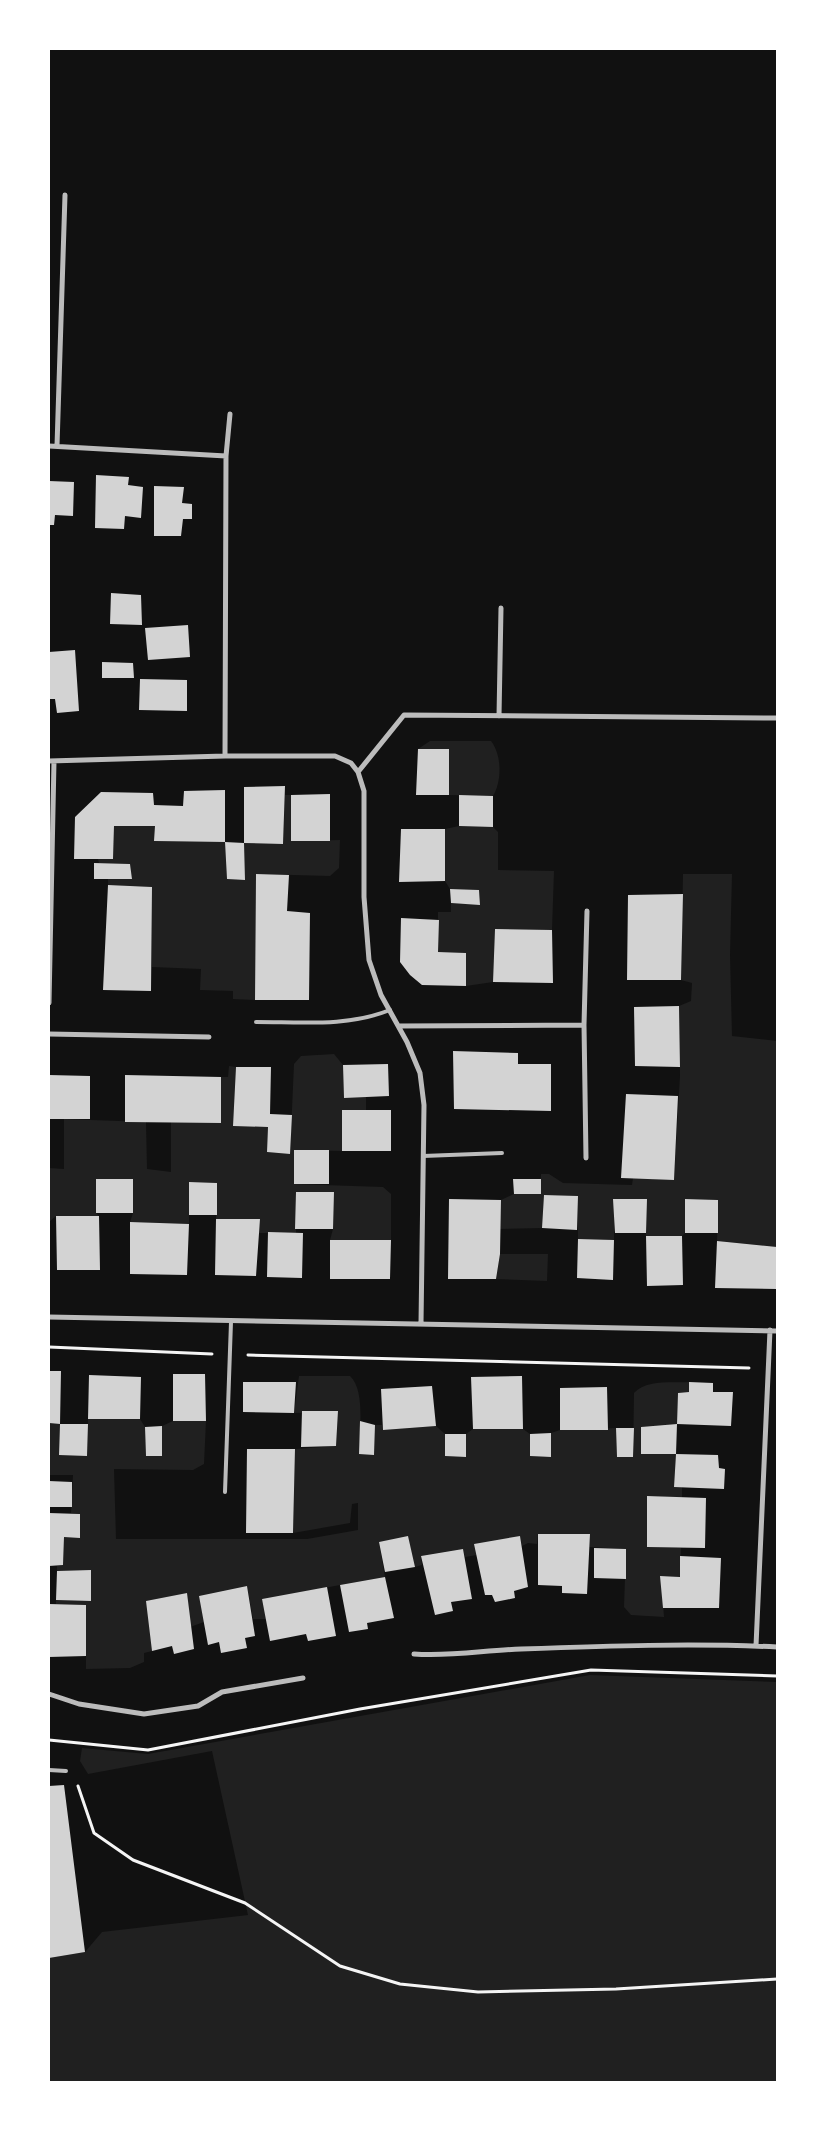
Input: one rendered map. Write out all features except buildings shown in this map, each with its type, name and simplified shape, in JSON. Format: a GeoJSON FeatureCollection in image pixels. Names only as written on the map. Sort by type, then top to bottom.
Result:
{"type":"FeatureCollection","features":[{"type":"Feature","properties":{"kind":"street"},"geometry":{"type":"LineString","coordinates":[[57,446],[65,195]]}},
{"type":"Feature","properties":{"kind":"street"},"geometry":{"type":"LineString","coordinates":[[225,756],[226,456],[230,414]]}},
{"type":"Feature","properties":{"kind":"street"},"geometry":{"type":"LineString","coordinates":[[49,446],[226,456]]}},
{"type":"Feature","properties":{"kind":"street"},"geometry":{"type":"LineString","coordinates":[[499,716],[501,608]]}},
{"type":"Feature","properties":{"kind":"street"},"geometry":{"type":"LineString","coordinates":[[358,772],[404,715],[777,718]]}},
{"type":"Feature","properties":{"kind":"street"},"geometry":{"type":"LineString","coordinates":[[49,1003],[51,761],[225,756],[335,756],[351,763],[358,772],[364,791],[364,898],[369,960],[381,995],[420,1073],[424,1105],[421,1324]]}},
{"type":"Feature","properties":{"kind":"street"},"geometry":{"type":"LineString","coordinates":[[586,1158],[584,1024],[587,911]]}},
{"type":"Feature","properties":{"kind":"street"},"geometry":{"type":"LineString","coordinates":[[398,1026],[584,1024]]}},
{"type":"Feature","properties":{"kind":"street"},"geometry":{"type":"LineString","coordinates":[[49,1034],[209,1037]]}},
{"type":"Feature","properties":{"kind":"street"},"geometry":{"type":"LineString","coordinates":[[49,1317],[777,1331]]}},
{"type":"Feature","properties":{"kind":"street"},"geometry":{"type":"LineString","coordinates":[[756,1646],[770,1330]]}},
{"type":"Feature","properties":{"kind":"street"},"geometry":{"type":"LineString","coordinates":[[414,1654],[432,1656],[507,1649],[627,1645],[777,1647]]}},
{"type":"Feature","properties":{"kind":"street"},"geometry":{"type":"LineString","coordinates":[[49,1694],[79,1704],[144,1714],[198,1706],[222,1692],[302,1678]]}},
{"type":"Feature","properties":{"kind":"lane"},"geometry":{"type":"LineString","coordinates":[[256,1022],[338,1023],[373,1017],[390,1010]]}},
{"type":"Feature","properties":{"kind":"lane"},"geometry":{"type":"LineString","coordinates":[[423,1156],[502,1154]]}},
{"type":"Feature","properties":{"kind":"lane"},"geometry":{"type":"LineString","coordinates":[[225,1492],[231,1322]]}},
{"type":"Feature","properties":{"kind":"lane"},"geometry":{"type":"LineString","coordinates":[[49,1770],[66,1771]]}},
{"type":"Feature","properties":{"kind":"path"},"geometry":{"type":"LineString","coordinates":[[49,1347],[768,1370]]}},
{"type":"Feature","properties":{"kind":"path"},"geometry":{"type":"LineString","coordinates":[[49,1740],[148,1750],[370,1708],[591,1670],[777,1676]]}},
{"type":"Feature","properties":{"kind":"path"},"geometry":{"type":"LineString","coordinates":[[66,1771],[77,1784],[94,1833],[133,1860],[245,1903],[340,1966],[400,1984],[478,1992],[616,1989],[777,1979]]}},
{"type":"Feature","properties":{"kind":"shaded area"},"geometry":{"type":"Polygon","coordinates":[[[430,741],[491,741],[497,753],[500,768],[498,783],[493,796],[449,795],[449,749],[418,749],[430,741]]]}},
{"type":"Feature","properties":{"kind":"shaded area"},"geometry":{"type":"Polygon","coordinates":[[[285,795],[291,795],[291,841],[340,840],[339,868],[330,876],[256,874],[255,1000],[233,999],[233,991],[200,990],[201,969],[152,967],[152,887],[108,885],[108,879],[132,879],[130,864],[99,863],[98,859],[113,858],[114,826],[155,826],[155,841],[225,842],[227,879],[244,880],[244,843],[283,844],[285,795]]]}},
{"type":"Feature","properties":{"kind":"shaded area"},"geometry":{"type":"Polygon","coordinates":[[[459,826],[493,827],[498,832],[498,870],[554,871],[552,930],[495,929],[493,982],[466,986],[466,953],[438,952],[438,912],[451,912],[451,903],[480,904],[479,890],[450,889],[445,881],[445,829],[459,826]]]}},
{"type":"Feature","properties":{"kind":"shaded area"},"geometry":{"type":"Polygon","coordinates":[[[683,874],[732,874],[730,955],[732,1036],[777,1041],[777,1247],[717,1241],[718,1200],[685,1199],[685,1233],[682,1236],[646,1236],[646,1199],[614,1199],[614,1240],[578,1239],[578,1196],[544,1195],[542,1228],[499,1229],[501,1200],[514,1194],[540,1194],[541,1174],[549,1174],[563,1183],[632,1185],[633,1178],[674,1180],[680,1076],[679,1006],[691,1001],[692,983],[681,980],[683,874]]]}},
{"type":"Feature","properties":{"kind":"shaded area"},"geometry":{"type":"Polygon","coordinates":[[[334,1054],[343,1065],[344,1097],[366,1097],[366,1110],[342,1110],[342,1151],[294,1150],[294,1184],[383,1187],[391,1194],[391,1240],[330,1240],[333,1229],[333,1192],[296,1192],[296,1233],[258,1233],[260,1219],[216,1219],[217,1183],[189,1182],[189,1224],[130,1222],[133,1213],[133,1179],[96,1179],[96,1213],[99,1216],[56,1216],[49,1222],[49,1168],[64,1169],[64,1119],[146,1122],[147,1169],[171,1172],[171,1122],[221,1122],[221,1077],[228,1077],[229,1066],[236,1067],[233,1126],[268,1127],[267,1152],[290,1154],[294,1064],[301,1056],[334,1054]]]}},
{"type":"Feature","properties":{"kind":"shaded area"},"geometry":{"type":"Polygon","coordinates":[[[500,1254],[548,1254],[547,1281],[496,1279],[500,1254]]]}},
{"type":"Feature","properties":{"kind":"shaded area"},"geometry":{"type":"Polygon","coordinates":[[[299,1376],[350,1376],[355,1383],[360,1402],[359,1454],[374,1454],[375,1425],[382,1425],[383,1430],[436,1426],[445,1434],[445,1456],[466,1457],[466,1434],[473,1429],[523,1429],[530,1434],[531,1456],[551,1457],[551,1433],[560,1430],[616,1428],[617,1457],[633,1457],[634,1393],[652,1384],[689,1382],[689,1392],[678,1393],[677,1424],[641,1427],[641,1454],[676,1454],[674,1487],[682,1487],[682,1498],[647,1496],[647,1547],[681,1548],[680,1577],[661,1576],[664,1617],[631,1615],[624,1607],[626,1549],[589,1547],[590,1534],[538,1534],[537,1544],[528,1543],[522,1546],[520,1536],[477,1555],[465,1557],[463,1549],[421,1556],[422,1565],[415,1567],[408,1537],[379,1542],[385,1577],[262,1599],[266,1619],[253,1619],[247,1586],[199,1596],[204,1622],[190,1627],[187,1593],[147,1601],[152,1651],[144,1653],[144,1662],[130,1668],[86,1669],[86,1605],[56,1604],[56,1600],[90,1601],[91,1570],[57,1571],[57,1566],[63,1565],[64,1537],[80,1537],[80,1514],[71,1513],[73,1475],[49,1475],[49,1423],[60,1424],[59,1455],[87,1455],[88,1419],[140,1419],[145,1427],[146,1455],[162,1456],[162,1426],[173,1421],[206,1421],[204,1464],[193,1470],[114,1469],[116,1539],[307,1539],[358,1530],[358,1503],[352,1504],[350,1523],[293,1533],[295,1449],[336,1446],[338,1412],[294,1413],[299,1376]]]}},
{"type":"Feature","properties":{"kind":"shaded area"},"geometry":{"type":"Polygon","coordinates":[[[590,1675],[777,1682],[777,2082],[49,2082],[49,1958],[85,1952],[102,1932],[248,1915],[212,1751],[88,1774],[80,1761],[82,1748],[148,1754],[590,1675]]]}}]}
